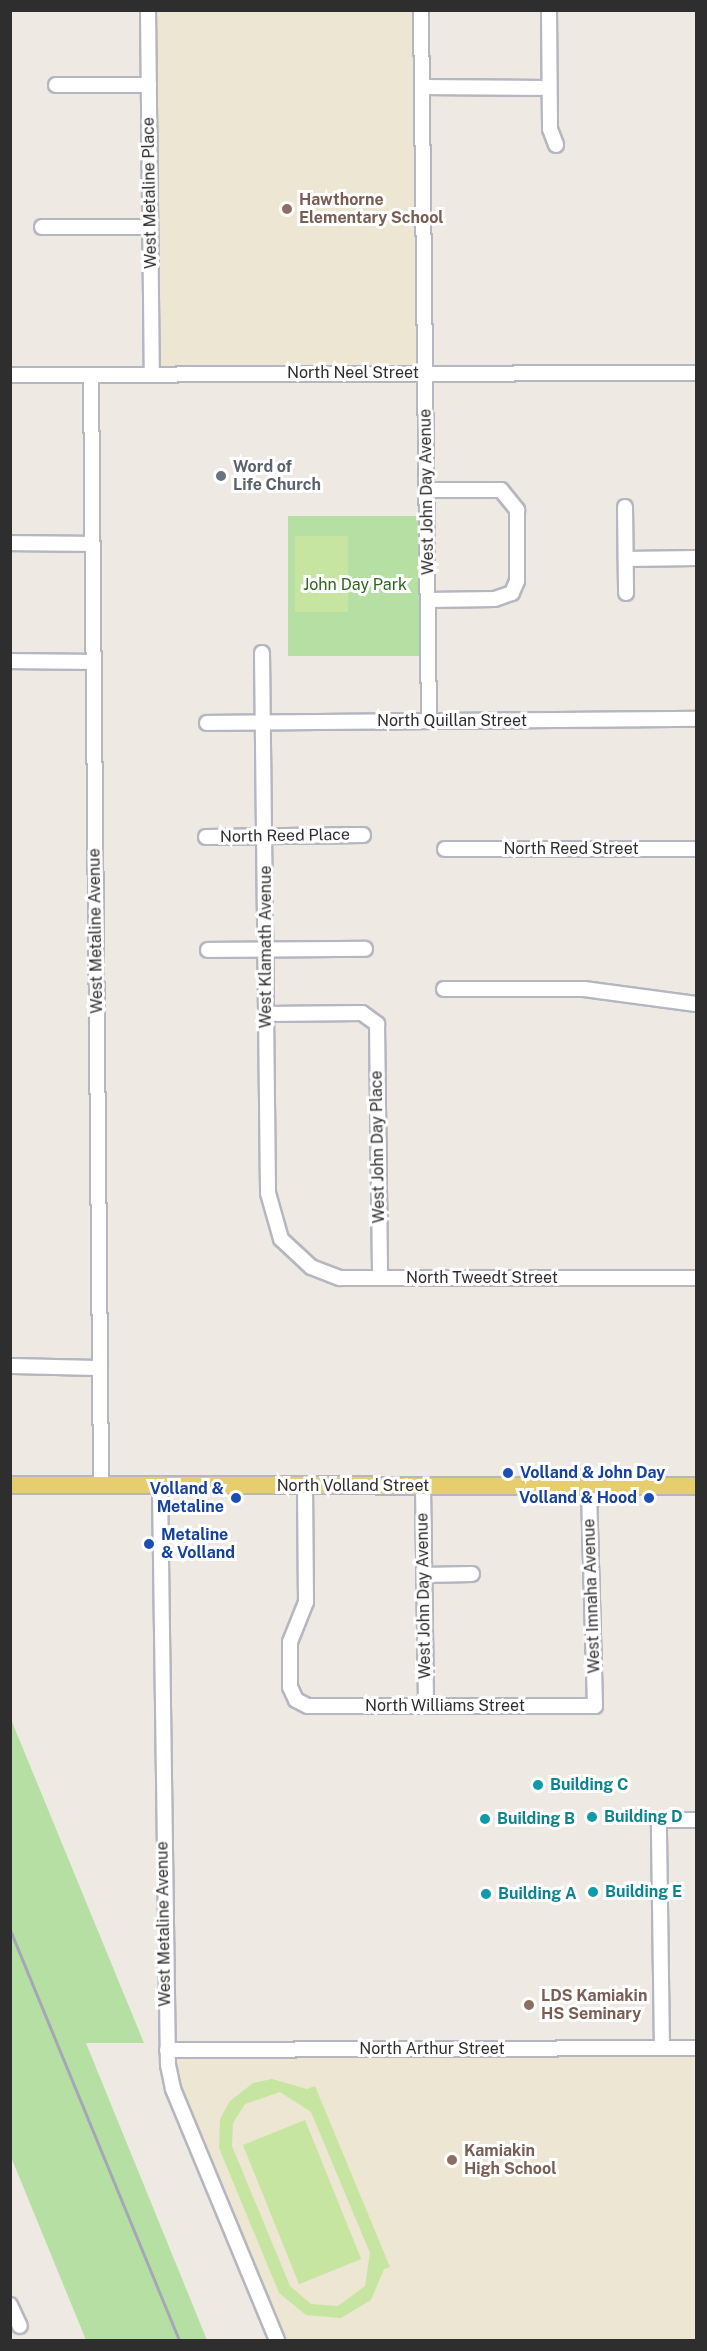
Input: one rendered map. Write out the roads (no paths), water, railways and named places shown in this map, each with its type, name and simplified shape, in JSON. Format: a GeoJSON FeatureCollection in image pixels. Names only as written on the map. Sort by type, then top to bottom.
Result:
{"type":"FeatureCollection","features":[{"type":"Feature","properties":{"kind":"main road","name":"North Volland Street"},"geometry":{"type":"LineString","coordinates":[[10,1485],[696,1486]]}},
{"type":"Feature","properties":{"kind":"street","name":"West Metaline Place"},"geometry":{"type":"LineString","coordinates":[[148,10],[152,375]]}},
{"type":"Feature","properties":{"kind":"street","name":"West John Day Avenue"},"geometry":{"type":"LineString","coordinates":[[422,10],[429,721]]}},
{"type":"Feature","properties":{"kind":"street"},"geometry":{"type":"LineString","coordinates":[[549,10],[549,88],[556,145]]}},
{"type":"Feature","properties":{"kind":"street"},"geometry":{"type":"LineString","coordinates":[[56,85],[148,85]]}},
{"type":"Feature","properties":{"kind":"street"},"geometry":{"type":"LineString","coordinates":[[422,87],[549,88]]}},
{"type":"Feature","properties":{"kind":"street"},"geometry":{"type":"LineString","coordinates":[[42,227],[150,227]]}},
{"type":"Feature","properties":{"kind":"street","name":"North Neel Street"},"geometry":{"type":"LineString","coordinates":[[10,375],[696,373]]}},
{"type":"Feature","properties":{"kind":"street","name":"West Metaline Avenue"},"geometry":{"type":"LineString","coordinates":[[91,375],[101,1486]]}},
{"type":"Feature","properties":{"kind":"street"},"geometry":{"type":"LineString","coordinates":[[427,490],[501,490],[516,503],[517,521],[517,580],[512,593],[501,599],[428,600]]}},
{"type":"Feature","properties":{"kind":"street"},"geometry":{"type":"LineString","coordinates":[[625,507],[626,593]]}},
{"type":"Feature","properties":{"kind":"street"},"geometry":{"type":"LineString","coordinates":[[10,543],[92,544]]}},
{"type":"Feature","properties":{"kind":"street"},"geometry":{"type":"LineString","coordinates":[[626,559],[696,558]]}},
{"type":"Feature","properties":{"kind":"street","name":"West Klamath Avenue"},"geometry":{"type":"LineString","coordinates":[[262,653],[268,1193],[281,1239]]}},
{"type":"Feature","properties":{"kind":"street"},"geometry":{"type":"LineString","coordinates":[[10,661],[93,662]]}},
{"type":"Feature","properties":{"kind":"street","name":"North Quillan Street"},"geometry":{"type":"LineString","coordinates":[[207,723],[696,719]]}},
{"type":"Feature","properties":{"kind":"street","name":"North Reed Place"},"geometry":{"type":"LineString","coordinates":[[207,837],[363,835]]}},
{"type":"Feature","properties":{"kind":"street","name":"North Reed Street"},"geometry":{"type":"LineString","coordinates":[[445,849],[696,849]]}},
{"type":"Feature","properties":{"kind":"street"},"geometry":{"type":"LineString","coordinates":[[208,950],[365,948]]}},
{"type":"Feature","properties":{"kind":"street"},"geometry":{"type":"LineString","coordinates":[[444,988],[584,989],[696,1004]]}},
{"type":"Feature","properties":{"kind":"street","name":"West John Day Place"},"geometry":{"type":"LineString","coordinates":[[266,1014],[371,1017],[377,1027],[380,1278]]}},
{"type":"Feature","properties":{"kind":"street","name":"North Tweedt Street"},"geometry":{"type":"LineString","coordinates":[[281,1239],[300,1258],[330,1276],[696,1278]]}},
{"type":"Feature","properties":{"kind":"street"},"geometry":{"type":"LineString","coordinates":[[10,1366],[100,1368]]}},
{"type":"Feature","properties":{"kind":"street","name":"North Williams Street"},"geometry":{"type":"LineString","coordinates":[[305,1486],[306,1602],[290,1650],[296,1700],[308,1706],[596,1706]]}},
{"type":"Feature","properties":{"kind":"street","name":"West John Day Avenue"},"geometry":{"type":"LineString","coordinates":[[423,1486],[426,1705]]}},
{"type":"Feature","properties":{"kind":"street","name":"West Imnaha Avenue"},"geometry":{"type":"LineString","coordinates":[[589,1486],[596,1706]]}},
{"type":"Feature","properties":{"kind":"street","name":"West Metaline Avenue"},"geometry":{"type":"LineString","coordinates":[[160,1487],[167,2050],[173,2089],[277,2340]]}},
{"type":"Feature","properties":{"kind":"street"},"geometry":{"type":"LineString","coordinates":[[424,1575],[472,1574]]}},
{"type":"Feature","properties":{"kind":"street"},"geometry":{"type":"LineString","coordinates":[[662,2048],[659,1820],[696,1820]]}},
{"type":"Feature","properties":{"kind":"street","name":"North Arthur Street"},"geometry":{"type":"LineString","coordinates":[[167,2050],[696,2048]]}},
{"type":"Feature","properties":{"kind":"street"},"geometry":{"type":"LineString","coordinates":[[10,2305],[20,2326]]}},
{"type":"Feature","properties":{"kind":"railway"},"geometry":{"type":"LineString","coordinates":[[10,1930],[179,2340]]}},
{"type":"Feature","properties":{"kind":"place","name":"Hawthorne Elementary School"},"geometry":{"type":"Point","coordinates":[287,209]}},
{"type":"Feature","properties":{"kind":"place","name":"Word of Life Church"},"geometry":{"type":"Point","coordinates":[221,476]}},
{"type":"Feature","properties":{"kind":"place","name":"Volland & John Day"},"geometry":{"type":"Point","coordinates":[508,1473]}},
{"type":"Feature","properties":{"kind":"place","name":"Volland & Metaline"},"geometry":{"type":"Point","coordinates":[236,1498]}},
{"type":"Feature","properties":{"kind":"place","name":"Volland & Hood"},"geometry":{"type":"Point","coordinates":[649,1498]}},
{"type":"Feature","properties":{"kind":"place","name":"Metaline & Volland"},"geometry":{"type":"Point","coordinates":[149,1544]}},
{"type":"Feature","properties":{"kind":"place","name":"Building C"},"geometry":{"type":"Point","coordinates":[538,1785]}},
{"type":"Feature","properties":{"kind":"place","name":"Building D"},"geometry":{"type":"Point","coordinates":[592,1817]}},
{"type":"Feature","properties":{"kind":"place","name":"Building B"},"geometry":{"type":"Point","coordinates":[485,1819]}},
{"type":"Feature","properties":{"kind":"place","name":"Building E"},"geometry":{"type":"Point","coordinates":[593,1892]}},
{"type":"Feature","properties":{"kind":"place","name":"Building A"},"geometry":{"type":"Point","coordinates":[486,1894]}},
{"type":"Feature","properties":{"kind":"place","name":"LDS Kamiakin HS Seminary"},"geometry":{"type":"Point","coordinates":[529,2005]}},
{"type":"Feature","properties":{"kind":"place","name":"Kamiakin High School"},"geometry":{"type":"Point","coordinates":[452,2160]}},
{"type":"Feature","properties":{"kind":"park label","name":"John Day Park"},"geometry":{"type":"Point","coordinates":[355,585]}}]}
